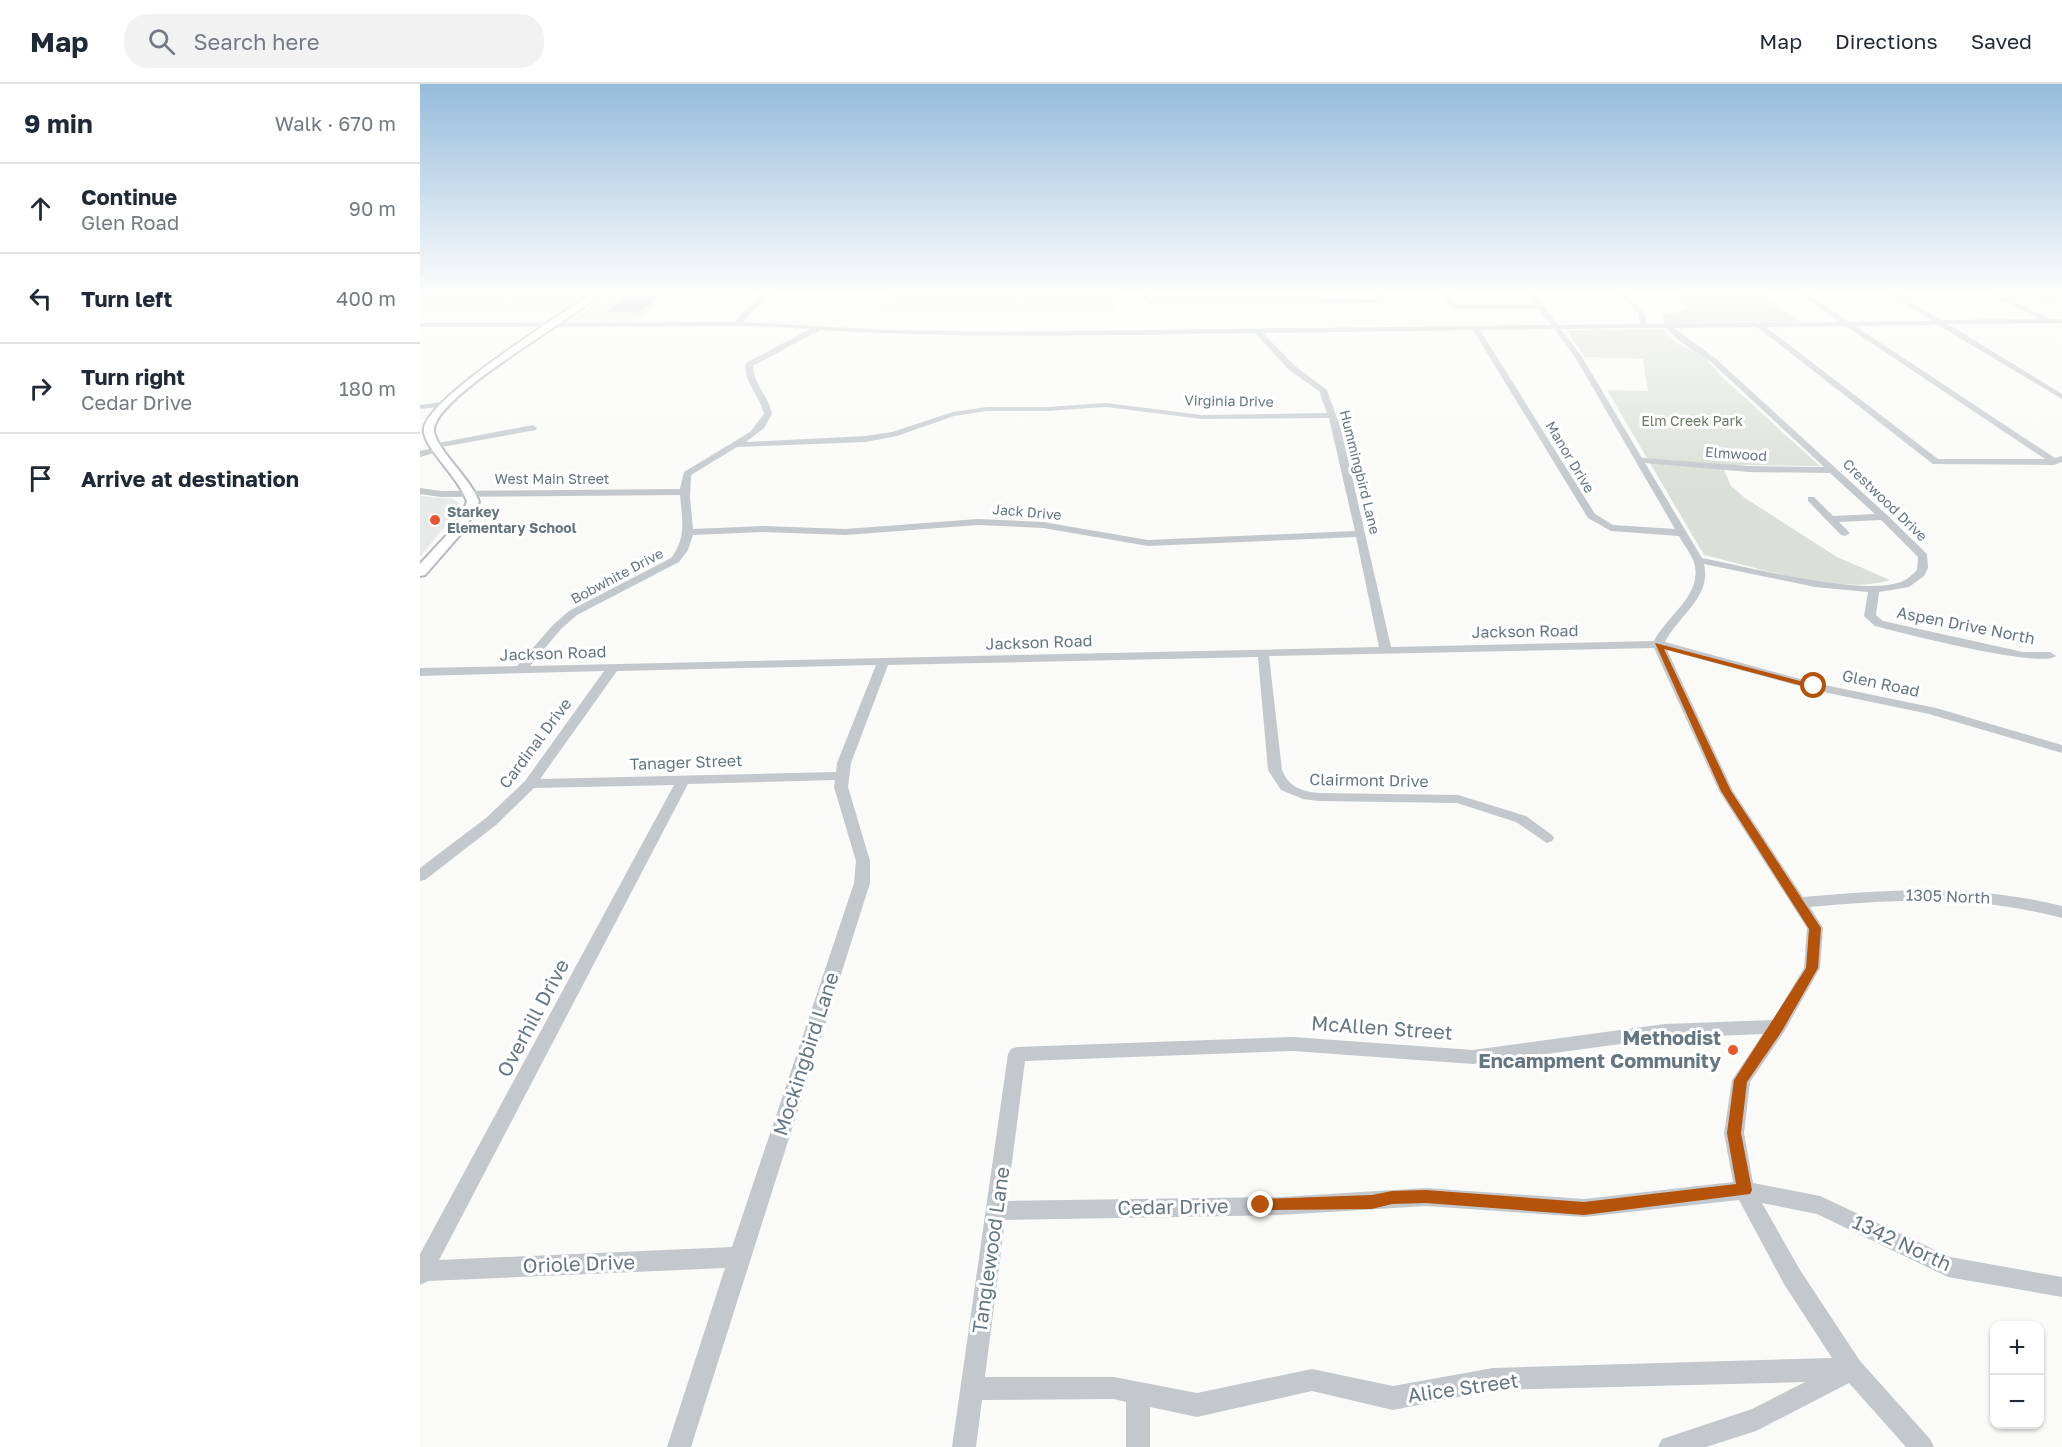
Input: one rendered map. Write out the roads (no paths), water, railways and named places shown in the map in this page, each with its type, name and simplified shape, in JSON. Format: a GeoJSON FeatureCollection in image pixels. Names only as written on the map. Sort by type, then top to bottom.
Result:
{"type":"FeatureCollection","features":[{"type":"Feature","properties":{"kind":"main road"},"geometry":{"type":"LineString","coordinates":[[420,572],[467,517],[473,502],[472,494],[438,448],[429,428],[434,416],[444,404],[508,358]]}},
{"type":"Feature","properties":{"kind":"street"},"geometry":{"type":"LineString","coordinates":[[689,532],[685,492],[687,474],[757,430],[768,414],[764,396],[749,375],[749,365],[763,358]]}},
{"type":"Feature","properties":{"kind":"street","name":"Hummingbird Lane"},"geometry":{"type":"LineString","coordinates":[[1282,358],[1292,368],[1323,390],[1333,415],[1386,650]]}},
{"type":"Feature","properties":{"kind":"street","name":"Manor Drive"},"geometry":{"type":"LineString","coordinates":[[1494,358],[1591,516],[1605,525],[1619,529],[1683,533]]}},
{"type":"Feature","properties":{"kind":"street"},"geometry":{"type":"LineString","coordinates":[[1577,358],[1604,398],[1638,460],[1683,533],[1703,572],[1702,586],[1664,629],[1658,644],[1726,791],[1815,928],[1812,968],[1778,1027],[1741,1080],[1734,1133],[1744,1190],[1792,1277],[1852,1369],[1922,1447]]}},
{"type":"Feature","properties":{"kind":"street","name":"Crestwood Drive"},"geometry":{"type":"LineString","coordinates":[[1698,560],[1827,586],[1874,589],[1912,582],[1921,574],[1923,566],[1923,556],[1884,517],[1713,358]]}},
{"type":"Feature","properties":{"kind":"street"},"geometry":{"type":"LineString","coordinates":[[1801,358],[1936,462],[2058,460]]}},
{"type":"Feature","properties":{"kind":"street"},"geometry":{"type":"LineString","coordinates":[[1900,358],[2058,460]]}},
{"type":"Feature","properties":{"kind":"street"},"geometry":{"type":"LineString","coordinates":[[1995,358],[2062,397]]}},
{"type":"Feature","properties":{"kind":"street"},"geometry":{"type":"LineString","coordinates":[[420,407],[444,404]]}},
{"type":"Feature","properties":{"kind":"street","name":"Virginia Drive"},"geometry":{"type":"LineString","coordinates":[[734,445],[877,437],[953,414],[987,409],[1039,410],[1106,405],[1202,417],[1333,415]]}},
{"type":"Feature","properties":{"kind":"street"},"geometry":{"type":"LineString","coordinates":[[420,454],[438,448],[533,428]]}},
{"type":"Feature","properties":{"kind":"street","name":"Elmwood"},"geometry":{"type":"LineString","coordinates":[[1638,460],[1757,469],[1833,470]]}},
{"type":"Feature","properties":{"kind":"street","name":"West Main Street"},"geometry":{"type":"LineString","coordinates":[[420,492],[472,494],[685,492]]}},
{"type":"Feature","properties":{"kind":"street"},"geometry":{"type":"LineString","coordinates":[[1811,499],[1845,533]]}},
{"type":"Feature","properties":{"kind":"street"},"geometry":{"type":"LineString","coordinates":[[1830,519],[1884,517]]}},
{"type":"Feature","properties":{"kind":"street","name":"Jack Drive"},"geometry":{"type":"LineString","coordinates":[[689,532],[763,529],[846,532],[978,522],[1043,525],[1148,543],[1361,534]]}},
{"type":"Feature","properties":{"kind":"street","name":"Bobwhite Drive"},"geometry":{"type":"LineString","coordinates":[[519,671],[557,627],[573,613],[675,560],[681,554],[689,532]]}},
{"type":"Feature","properties":{"kind":"street","name":"Aspen Drive North"},"geometry":{"type":"LineString","coordinates":[[1874,589],[1870,616],[1879,624],[2023,656],[2050,656]]}},
{"type":"Feature","properties":{"kind":"street","name":"Jackson Road"},"geometry":{"type":"LineString","coordinates":[[420,672],[1658,644]]}},
{"type":"Feature","properties":{"kind":"street","name":"Glen Road"},"geometry":{"type":"LineString","coordinates":[[1658,644],[1814,686],[1932,711],[2062,749]]}},
{"type":"Feature","properties":{"kind":"street","name":"Clairmont Drive"},"geometry":{"type":"LineString","coordinates":[[1263,652],[1275,770],[1278,780],[1285,789],[1299,795],[1317,797],[1458,799],[1521,819],[1547,838]]}},
{"type":"Feature","properties":{"kind":"street","name":"Mockingbird Lane"},"geometry":{"type":"LineString","coordinates":[[679,1447],[862,883],[863,861],[854,822],[841,787],[842,776],[844,763],[883,662]]}},
{"type":"Feature","properties":{"kind":"street","name":"Cardinal Drive"},"geometry":{"type":"LineString","coordinates":[[420,876],[497,818],[530,784],[613,668]]}},
{"type":"Feature","properties":{"kind":"street","name":"Tanager Street"},"geometry":{"type":"LineString","coordinates":[[530,784],[842,776]]}},
{"type":"Feature","properties":{"kind":"street","name":"Overhill Drive"},"geometry":{"type":"LineString","coordinates":[[421,1272],[683,781]]}},
{"type":"Feature","properties":{"kind":"street","name":"1305 North"},"geometry":{"type":"LineString","coordinates":[[1798,903],[1920,892],[2028,901],[2062,912]]}},
{"type":"Feature","properties":{"kind":"street","name":"McAllen Street"},"geometry":{"type":"LineString","coordinates":[[1017,1053],[1293,1044],[1473,1057],[1665,1031],[1778,1027]]}},
{"type":"Feature","properties":{"kind":"street","name":"Tanglewood Lane"},"geometry":{"type":"LineString","coordinates":[[964,1447],[1017,1053]]}},
{"type":"Feature","properties":{"kind":"street","name":"Cedar Drive"},"geometry":{"type":"LineString","coordinates":[[996,1211],[1280,1206],[1426,1197],[1584,1208],[1744,1190]]}},
{"type":"Feature","properties":{"kind":"street","name":"1342 North"},"geometry":{"type":"LineString","coordinates":[[1744,1190],[1820,1205],[1948,1267],[2062,1287]]}},
{"type":"Feature","properties":{"kind":"street","name":"Oriole Drive"},"geometry":{"type":"LineString","coordinates":[[421,1272],[739,1257]]}},
{"type":"Feature","properties":{"kind":"street"},"geometry":{"type":"LineString","coordinates":[[1670,1447],[1756,1419],[1852,1369]]}},
{"type":"Feature","properties":{"kind":"street","name":"Alice Street"},"geometry":{"type":"LineString","coordinates":[[972,1389],[1114,1388],[1197,1405],[1312,1380],[1393,1398],[1493,1379],[1852,1369]]}},
{"type":"Feature","properties":{"kind":"street"},"geometry":{"type":"LineString","coordinates":[[1138,1393],[1138,1447]]}},
{"type":"Feature","properties":{"kind":"place","name":"Starkey Elementary School"},"geometry":{"type":"Point","coordinates":[435,520]}},
{"type":"Feature","properties":{"kind":"place","name":"Methodist Encampment Community"},"geometry":{"type":"Point","coordinates":[1733,1050]}},
{"type":"Feature","properties":{"kind":"park label","name":"Elm Creek Park"},"geometry":{"type":"Point","coordinates":[1692,421]}}]}
